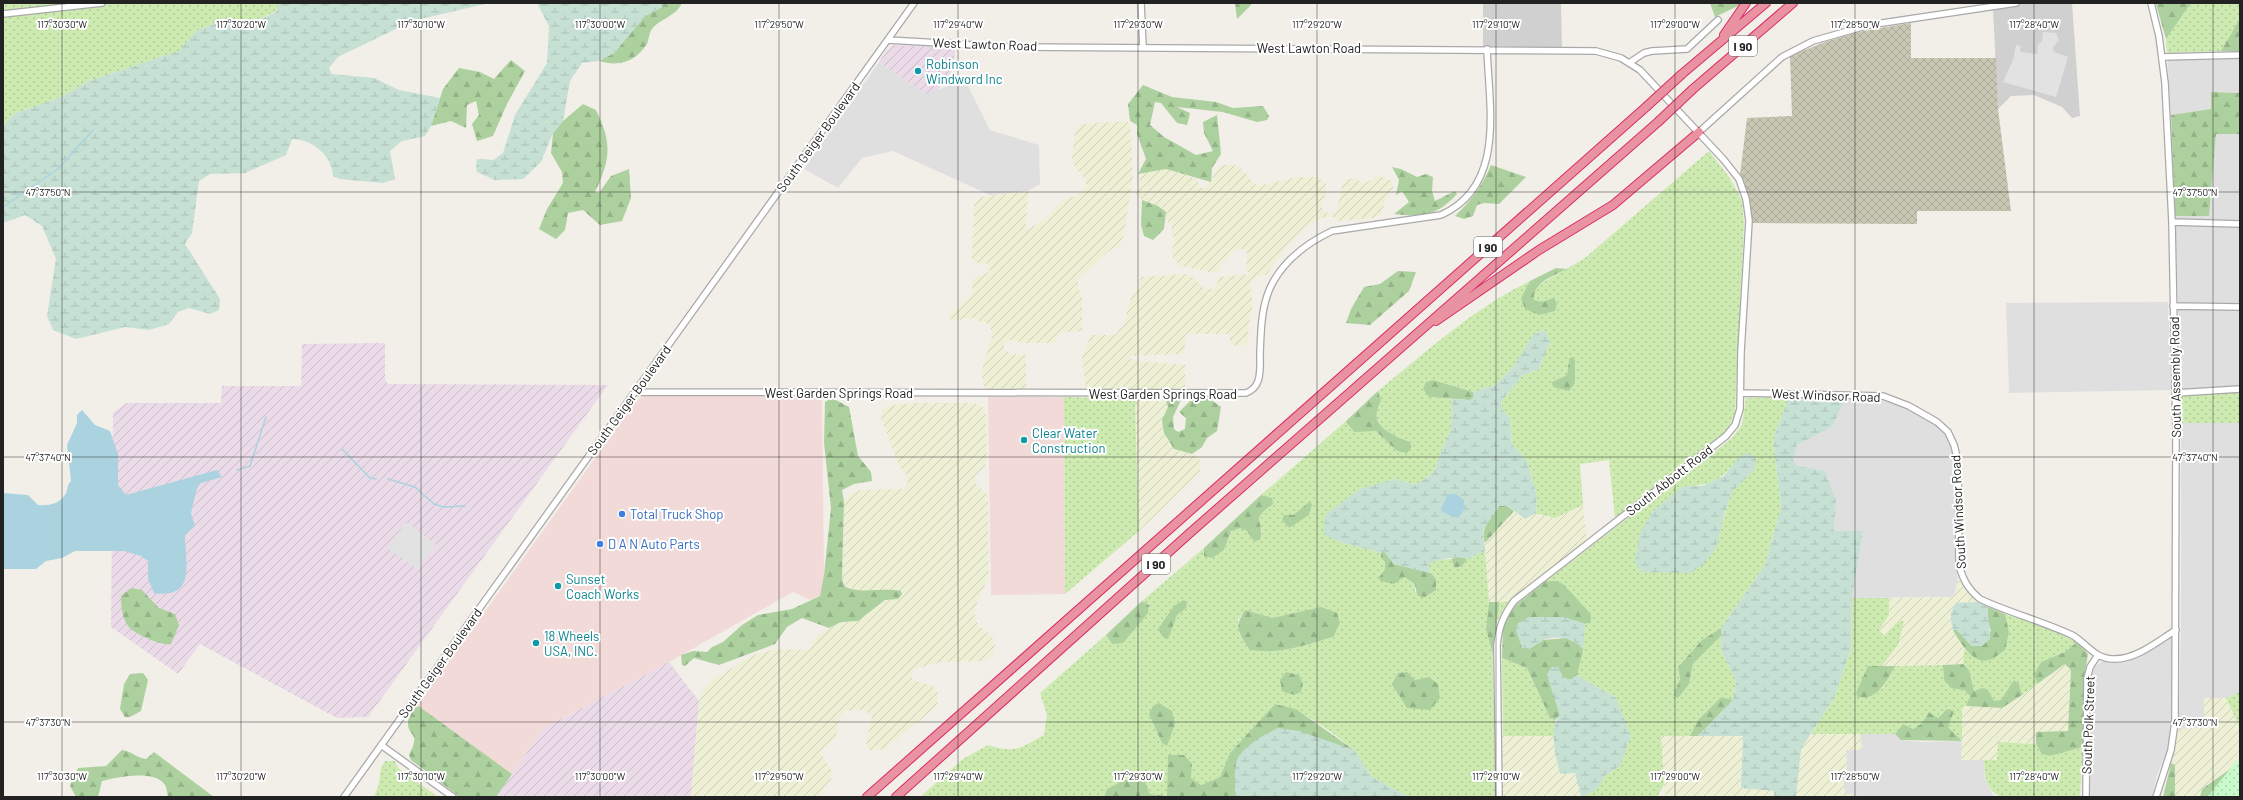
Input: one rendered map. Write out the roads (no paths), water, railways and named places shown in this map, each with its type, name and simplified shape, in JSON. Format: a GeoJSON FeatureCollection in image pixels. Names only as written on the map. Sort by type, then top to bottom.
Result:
{"type":"FeatureCollection","features":[{"type":"Feature","properties":{"kind":"highway"},"geometry":{"type":"LineString","coordinates":[[1718,44],[1746,3]]}},
{"type":"Feature","properties":{"kind":"highway","name":"I 90"},"geometry":{"type":"LineString","coordinates":[[867,797],[1682,74],[1766,3]]}},
{"type":"Feature","properties":{"kind":"highway","name":"I 90"},"geometry":{"type":"LineString","coordinates":[[896,797],[1418,332],[1658,122],[1693,89],[1793,3]]}},
{"type":"Feature","properties":{"kind":"highway"},"geometry":{"type":"LineString","coordinates":[[1418,332],[1450,313],[1503,273],[1613,205],[1698,132]]}},
{"type":"Feature","properties":{"kind":"street"},"geometry":{"type":"LineString","coordinates":[[3,14],[102,3]]}},
{"type":"Feature","properties":{"kind":"street","name":"South Geiger Boulevard"},"geometry":{"type":"LineString","coordinates":[[344,797],[914,3]]}},
{"type":"Feature","properties":{"kind":"street"},"geometry":{"type":"LineString","coordinates":[[1141,3],[1143,47]]}},
{"type":"Feature","properties":{"kind":"street"},"geometry":{"type":"LineString","coordinates":[[1698,132],[1782,57],[1813,41],[1869,25],[2016,3]]}},
{"type":"Feature","properties":{"kind":"street","name":"South Assembly Road"},"geometry":{"type":"LineString","coordinates":[[2151,3],[2162,57],[2172,222],[2176,393],[2175,730],[2171,750],[2156,797]]}},
{"type":"Feature","properties":{"kind":"street"},"geometry":{"type":"LineString","coordinates":[[1630,63],[1644,53],[1652,51],[1687,49],[1718,20]]}},
{"type":"Feature","properties":{"kind":"street","name":"West Lawton Road"},"geometry":{"type":"LineString","coordinates":[[888,40],[1010,47],[1596,51],[1609,53],[1630,63],[1640,70],[1698,132]]}},
{"type":"Feature","properties":{"kind":"street","name":"West Garden Springs Road"},"geometry":{"type":"LineString","coordinates":[[635,392],[1234,394],[1249,392],[1255,387],[1259,378],[1261,326],[1267,295],[1280,272],[1302,249],[1316,238],[1332,231],[1441,215],[1457,206],[1474,189],[1485,168],[1488,157],[1489,131],[1487,50]]}},
{"type":"Feature","properties":{"kind":"street"},"geometry":{"type":"LineString","coordinates":[[2162,57],[2240,55]]}},
{"type":"Feature","properties":{"kind":"street","name":"South Abbott Road"},"geometry":{"type":"LineString","coordinates":[[1499,797],[1497,645],[1499,625],[1505,613],[1514,601],[1726,436],[1735,425],[1740,409],[1741,352],[1748,234],[1748,205],[1739,179],[1698,132]]}},
{"type":"Feature","properties":{"kind":"street"},"geometry":{"type":"LineString","coordinates":[[2172,222],[2240,224]]}},
{"type":"Feature","properties":{"kind":"street"},"geometry":{"type":"LineString","coordinates":[[2173,306],[2240,307]]}},
{"type":"Feature","properties":{"kind":"street"},"geometry":{"type":"LineString","coordinates":[[2176,393],[2240,389]]}},
{"type":"Feature","properties":{"kind":"street","name":"West Windsor Road"},"geometry":{"type":"LineString","coordinates":[[1741,393],[1883,396],[1909,406],[1937,422],[1948,432]]}},
{"type":"Feature","properties":{"kind":"street","name":"South Windsor Road"},"geometry":{"type":"LineString","coordinates":[[1948,432],[1954,445],[1958,462],[1959,565],[1962,577],[1970,591],[1980,599],[1991,604],[2072,636],[2098,655]]}},
{"type":"Feature","properties":{"kind":"street"},"geometry":{"type":"LineString","coordinates":[[2098,655],[2114,660],[2130,656],[2176,630]]}},
{"type":"Feature","properties":{"kind":"street","name":"South Polk Street"},"geometry":{"type":"LineString","coordinates":[[2086,797],[2087,679],[2090,667],[2098,655]]}},
{"type":"Feature","properties":{"kind":"street"},"geometry":{"type":"LineString","coordinates":[[381,745],[453,797]]}},
{"type":"Feature","properties":{"kind":"water"},"geometry":{"type":"Polygon","coordinates":[[[82,410],[95,425],[110,431],[118,454],[118,485],[126,495],[217,470],[222,477],[201,483],[197,488],[191,513],[195,526],[185,535],[187,567],[186,576],[183,584],[177,590],[168,593],[154,593],[148,579],[148,561],[141,556],[124,551],[75,551],[62,558],[46,561],[36,569],[3,569],[3,493],[28,495],[38,505],[54,504],[64,497],[71,481],[67,445],[77,423],[77,415],[82,410]]]}},
{"type":"Feature","properties":{"kind":"water"},"geometry":{"type":"Polygon","coordinates":[[[1448,494],[1456,494],[1464,500],[1464,510],[1458,518],[1442,512],[1441,508],[1448,494]]]}},
{"type":"Feature","properties":{"kind":"waterway"},"geometry":{"type":"LineString","coordinates":[[3,207],[58,169],[93,130]]}},
{"type":"Feature","properties":{"kind":"waterway"},"geometry":{"type":"LineString","coordinates":[[237,470],[250,466],[266,417]]}},
{"type":"Feature","properties":{"kind":"waterway"},"geometry":{"type":"LineString","coordinates":[[342,449],[370,478],[376,479]]}},
{"type":"Feature","properties":{"kind":"waterway"},"geometry":{"type":"LineString","coordinates":[[388,479],[415,487],[434,504],[443,507],[465,506]]}},
{"type":"Feature","properties":{"kind":"place","name":"Robinson Windword Inc"},"geometry":{"type":"Point","coordinates":[918,71]}},
{"type":"Feature","properties":{"kind":"place","name":"Clear Water Construction"},"geometry":{"type":"Point","coordinates":[1024,440]}},
{"type":"Feature","properties":{"kind":"place","name":"Total Truck Shop"},"geometry":{"type":"Point","coordinates":[622,514]}},
{"type":"Feature","properties":{"kind":"place","name":"D A N Auto Parts"},"geometry":{"type":"Point","coordinates":[600,544]}},
{"type":"Feature","properties":{"kind":"place","name":"Sunset Coach Works"},"geometry":{"type":"Point","coordinates":[558,586]}},
{"type":"Feature","properties":{"kind":"place","name":"18 Wheels USA, INC."},"geometry":{"type":"Point","coordinates":[536,643]}}]}
